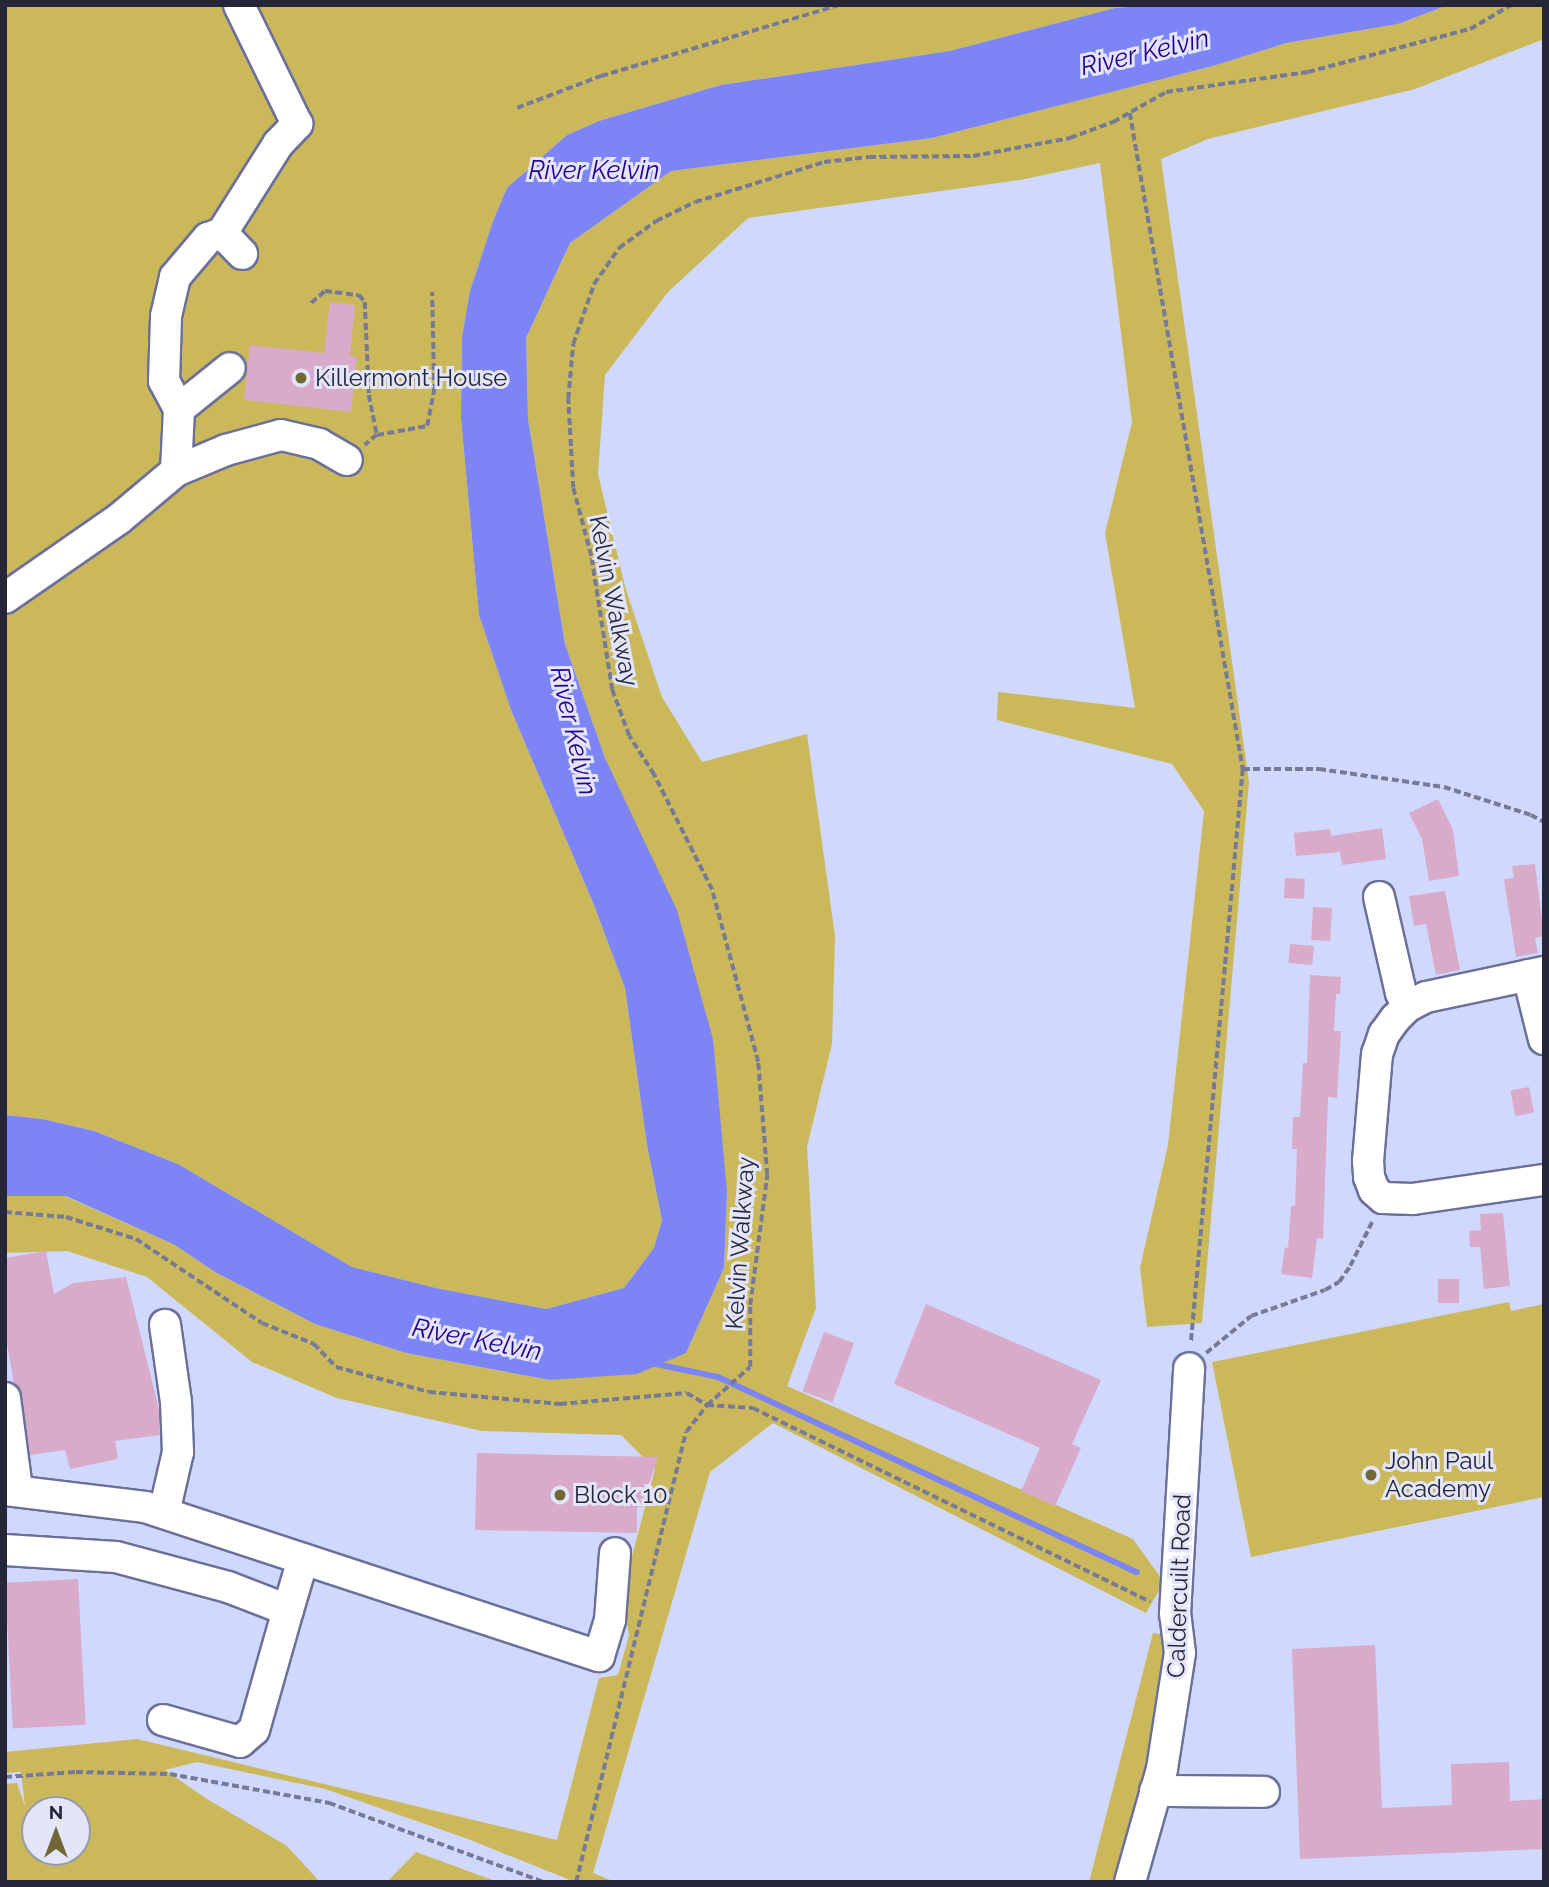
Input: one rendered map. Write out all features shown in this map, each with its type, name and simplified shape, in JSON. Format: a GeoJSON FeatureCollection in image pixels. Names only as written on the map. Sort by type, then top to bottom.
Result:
{"type":"FeatureCollection","features":[{"type":"Feature","properties":{"kind":"street"},"geometry":{"type":"LineString","coordinates":[[176,471],[179,409],[164,381],[166,316],[175,277],[208,238],[232,243],[278,144],[297,124],[239,5]]}},
{"type":"Feature","properties":{"kind":"street"},"geometry":{"type":"LineString","coordinates":[[179,409],[230,368]]}},
{"type":"Feature","properties":{"kind":"street"},"geometry":{"type":"LineString","coordinates":[[5,598],[120,518],[176,471],[226,450],[281,435],[319,444],[347,460]]}},
{"type":"Feature","properties":{"kind":"street"},"geometry":{"type":"LineString","coordinates":[[1379,897],[1401,993],[1408,1006]]}},
{"type":"Feature","properties":{"kind":"street"},"geometry":{"type":"LineString","coordinates":[[1544,1040],[1536,973],[1426,997],[1408,1006],[1384,1034],[1373,1077],[1368,1177],[1382,1199],[1453,1194],[1544,1180]]}},
{"type":"Feature","properties":{"kind":"street"},"geometry":{"type":"LineString","coordinates":[[164,1513],[178,1452],[176,1402],[165,1325]]}},
{"type":"Feature","properties":{"kind":"street","name":"Caldercuilt Road"},"geometry":{"type":"LineString","coordinates":[[1130,1882],[1162,1769],[1180,1653],[1175,1614],[1189,1368]]}},
{"type":"Feature","properties":{"kind":"street"},"geometry":{"type":"LineString","coordinates":[[5,1398],[11,1489],[145,1507],[599,1656],[610,1620],[615,1553]]}},
{"type":"Feature","properties":{"kind":"street"},"geometry":{"type":"LineString","coordinates":[[5,1550],[116,1557],[228,1587],[288,1610]]}},
{"type":"Feature","properties":{"kind":"street"},"geometry":{"type":"LineString","coordinates":[[163,1720],[240,1742],[254,1730],[303,1559]]}},
{"type":"Feature","properties":{"kind":"street"},"geometry":{"type":"LineString","coordinates":[[1155,1791],[1264,1792]]}},
{"type":"Feature","properties":{"kind":"path"},"geometry":{"type":"LineString","coordinates":[[517,108],[601,76],[839,5]]}},
{"type":"Feature","properties":{"kind":"path","name":"Kelvin Walkway"},"geometry":{"type":"LineString","coordinates":[[576,1882],[686,1432],[707,1405],[750,1367],[750,1305],[767,1175],[758,1062],[712,890],[654,775],[629,736],[612,690],[591,556],[573,488],[568,399],[573,344],[594,284],[619,248],[656,221],[695,202],[824,162],[869,157],[973,156],[1070,138],[1129,113],[1166,92],[1308,72],[1470,29],[1511,5]]}},
{"type":"Feature","properties":{"kind":"path"},"geometry":{"type":"LineString","coordinates":[[1129,113],[1243,769],[1189,1368]]}},
{"type":"Feature","properties":{"kind":"path"},"geometry":{"type":"LineString","coordinates":[[311,303],[325,291],[359,295],[365,302],[369,395],[376,435]]}},
{"type":"Feature","properties":{"kind":"path"},"geometry":{"type":"LineString","coordinates":[[347,460],[376,435],[427,426],[434,391],[432,292]]}},
{"type":"Feature","properties":{"kind":"path"},"geometry":{"type":"LineString","coordinates":[[1243,769],[1319,769],[1444,787],[1531,815],[1544,822]]}},
{"type":"Feature","properties":{"kind":"path"},"geometry":{"type":"LineString","coordinates":[[1189,1368],[1251,1316],[1325,1290],[1339,1282],[1350,1266],[1382,1199]]}},
{"type":"Feature","properties":{"kind":"path"},"geometry":{"type":"LineString","coordinates":[[5,1212],[66,1217],[136,1240],[262,1322],[314,1344],[336,1367],[402,1385],[429,1392],[560,1404],[687,1393],[707,1405],[753,1408],[1175,1614]]}},
{"type":"Feature","properties":{"kind":"path"},"geometry":{"type":"LineString","coordinates":[[5,1777],[75,1772],[170,1774],[328,1802],[544,1882]]}},
{"type":"Feature","properties":{"kind":"shaded area"},"geometry":{"type":"Polygon","coordinates":[[[5,5],[1155,5],[1115,8],[950,51],[721,85],[599,121],[567,135],[507,188],[493,221],[470,291],[462,337],[461,418],[479,615],[511,710],[594,905],[625,988],[647,1145],[662,1220],[654,1248],[624,1288],[546,1309],[436,1288],[352,1267],[178,1164],[94,1131],[42,1119],[5,1115],[5,5]]]}},
{"type":"Feature","properties":{"kind":"shaded area"},"geometry":{"type":"Polygon","coordinates":[[[1448,5],[1544,5],[1544,39],[1415,89],[1208,139],[1161,159],[1249,782],[1202,1323],[1147,1327],[1140,1268],[1168,1145],[1204,811],[1172,764],[997,720],[998,692],[1135,708],[1105,533],[1132,422],[1100,163],[1020,180],[748,218],[668,292],[605,375],[598,474],[626,590],[662,697],[702,762],[807,734],[835,936],[832,1044],[807,1147],[816,1308],[787,1386],[1133,1539],[1164,1582],[1146,1613],[773,1423],[710,1472],[593,1873],[615,1882],[575,1882],[468,1839],[325,1789],[197,1762],[165,1770],[207,1799],[287,1846],[320,1882],[5,1882],[5,1784],[17,1783],[22,1796],[21,1866],[91,1866],[91,1796],[24,1796],[21,1772],[5,1773],[5,1752],[137,1739],[557,1840],[599,1678],[618,1675],[629,1635],[622,1594],[655,1469],[621,1435],[482,1431],[337,1398],[252,1362],[147,1277],[67,1251],[5,1253],[5,1196],[65,1196],[175,1245],[215,1272],[315,1324],[406,1353],[550,1380],[686,1353],[724,1268],[727,1191],[605,758],[565,644],[528,419],[526,338],[570,243],[671,171],[932,138],[1213,66],[1286,43],[1398,24],[1448,5]]]}},
{"type":"Feature","properties":{"kind":"shaded area"},"geometry":{"type":"Polygon","coordinates":[[[1509,1302],[1511,1311],[1544,1304],[1544,1497],[1251,1557],[1212,1362],[1509,1302]]]}},
{"type":"Feature","properties":{"kind":"shaded area"},"geometry":{"type":"Polygon","coordinates":[[[1153,1633],[1163,1635],[1157,1750],[1114,1882],[1089,1882],[1153,1633]]]}},
{"type":"Feature","properties":{"kind":"shaded area"},"geometry":{"type":"Polygon","coordinates":[[[416,1852],[498,1882],[387,1882],[416,1852]]]}},
{"type":"Feature","properties":{"kind":"water","name":"River Kelvin"},"geometry":{"type":"Polygon","coordinates":[[[1155,5],[1448,5],[1398,24],[1286,43],[1213,66],[932,138],[671,171],[570,243],[526,338],[528,419],[565,644],[605,758],[677,910],[713,1039],[727,1191],[724,1268],[686,1353],[637,1374],[550,1380],[406,1353],[315,1324],[215,1272],[175,1245],[66,1196],[5,1196],[5,1115],[42,1119],[94,1131],[178,1164],[352,1267],[436,1288],[546,1309],[624,1288],[654,1248],[662,1220],[647,1145],[625,988],[594,905],[511,710],[479,615],[461,418],[462,337],[470,291],[493,221],[507,188],[567,135],[599,121],[721,85],[950,51],[1115,8],[1155,5]]]}},
{"type":"Feature","properties":{"kind":"building","name":"Killermont House"},"geometry":{"type":"Polygon","coordinates":[[[330,302],[355,305],[350,356],[357,357],[351,412],[244,400],[250,345],[324,353],[330,302]]]}},
{"type":"Feature","properties":{"kind":"building"},"geometry":{"type":"Polygon","coordinates":[[[1438,799],[1453,830],[1459,876],[1429,881],[1422,839],[1409,813],[1438,799]]]}},
{"type":"Feature","properties":{"kind":"building"},"geometry":{"type":"Polygon","coordinates":[[[1382,828],[1386,859],[1342,865],[1340,852],[1296,856],[1294,833],[1330,829],[1331,836],[1382,828]]]}},
{"type":"Feature","properties":{"kind":"building"},"geometry":{"type":"Polygon","coordinates":[[[1535,864],[1544,936],[1535,938],[1538,953],[1516,957],[1504,879],[1514,878],[1512,866],[1535,864]]]}},
{"type":"Feature","properties":{"kind":"building"},"geometry":{"type":"Polygon","coordinates":[[[1285,878],[1305,879],[1304,899],[1284,898],[1285,878]]]}},
{"type":"Feature","properties":{"kind":"building"},"geometry":{"type":"Polygon","coordinates":[[[1445,891],[1460,970],[1436,975],[1426,924],[1414,926],[1409,896],[1445,891]]]}},
{"type":"Feature","properties":{"kind":"building"},"geometry":{"type":"Polygon","coordinates":[[[1313,907],[1332,908],[1330,941],[1311,940],[1313,907]]]}},
{"type":"Feature","properties":{"kind":"building"},"geometry":{"type":"Polygon","coordinates":[[[1290,944],[1314,946],[1312,965],[1288,963],[1290,944]]]}},
{"type":"Feature","properties":{"kind":"building"},"geometry":{"type":"Polygon","coordinates":[[[1310,975],[1341,977],[1340,994],[1336,994],[1334,1031],[1341,1031],[1337,1098],[1328,1097],[1323,1239],[1317,1238],[1312,1278],[1281,1274],[1285,1247],[1288,1248],[1291,1206],[1295,1206],[1297,1149],[1292,1149],[1293,1117],[1300,1117],[1303,1063],[1307,1063],[1310,975]]]}},
{"type":"Feature","properties":{"kind":"building"},"geometry":{"type":"Polygon","coordinates":[[[1529,1087],[1534,1113],[1515,1116],[1510,1091],[1529,1087]]]}},
{"type":"Feature","properties":{"kind":"building"},"geometry":{"type":"Polygon","coordinates":[[[1503,1213],[1510,1286],[1484,1289],[1480,1247],[1470,1247],[1469,1231],[1481,1230],[1480,1214],[1503,1213]]]}},
{"type":"Feature","properties":{"kind":"building"},"geometry":{"type":"Polygon","coordinates":[[[46,1251],[54,1294],[73,1283],[126,1277],[159,1409],[160,1435],[115,1441],[118,1459],[70,1469],[65,1450],[30,1455],[22,1396],[14,1383],[5,1332],[5,1258],[46,1251]]]}},
{"type":"Feature","properties":{"kind":"building"},"geometry":{"type":"Polygon","coordinates":[[[1438,1279],[1459,1279],[1459,1303],[1438,1303],[1438,1279]]]}},
{"type":"Feature","properties":{"kind":"building"},"geometry":{"type":"Polygon","coordinates":[[[926,1304],[1101,1380],[1072,1444],[1081,1448],[1055,1506],[1021,1491],[1040,1448],[894,1384],[926,1304]]]}},
{"type":"Feature","properties":{"kind":"building"},"geometry":{"type":"Polygon","coordinates":[[[824,1332],[854,1343],[833,1402],[802,1391],[824,1332]]]}},
{"type":"Feature","properties":{"kind":"building","name":"Block 10"},"geometry":{"type":"Polygon","coordinates":[[[477,1453],[658,1457],[649,1484],[644,1484],[643,1507],[637,1507],[637,1533],[475,1530],[477,1453]]]}},
{"type":"Feature","properties":{"kind":"building"},"geometry":{"type":"Polygon","coordinates":[[[78,1579],[86,1725],[13,1729],[5,1583],[78,1579]]]}},
{"type":"Feature","properties":{"kind":"building"},"geometry":{"type":"Polygon","coordinates":[[[1375,1645],[1382,1808],[1452,1805],[1451,1764],[1509,1762],[1510,1801],[1544,1799],[1544,1849],[1300,1859],[1292,1649],[1375,1645]]]}},
{"type":"Feature","properties":{"kind":"waterway"},"geometry":{"type":"LineString","coordinates":[[651,1363],[718,1377],[1137,1572]]}},
{"type":"Feature","properties":{"kind":"place","name":"Killermont House"},"geometry":{"type":"Point","coordinates":[301,378]}},
{"type":"Feature","properties":{"kind":"place","name":"John Paul Academy"},"geometry":{"type":"Point","coordinates":[1371,1475]}},
{"type":"Feature","properties":{"kind":"place","name":"Block 10"},"geometry":{"type":"Point","coordinates":[560,1495]}}]}
